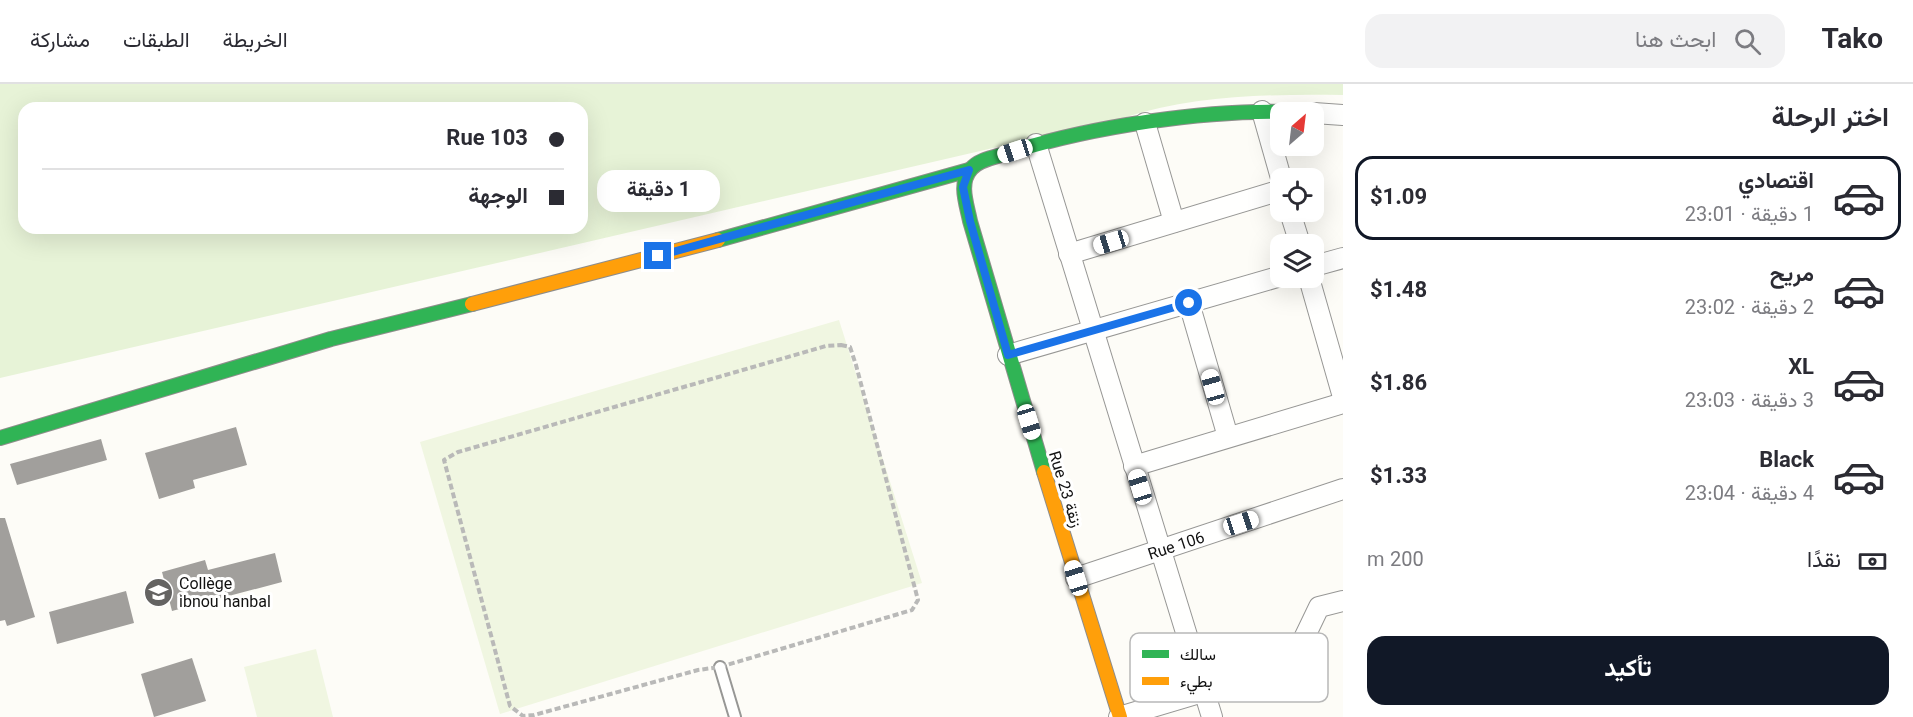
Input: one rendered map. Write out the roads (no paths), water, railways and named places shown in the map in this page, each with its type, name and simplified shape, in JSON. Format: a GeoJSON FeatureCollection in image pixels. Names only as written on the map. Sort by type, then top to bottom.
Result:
{"type":"FeatureCollection","features":[{"type":"Feature","properties":{"kind":"street"},"geometry":{"type":"LineString","coordinates":[[1262,111],[1278,168]]}},
{"type":"Feature","properties":{"kind":"street"},"geometry":{"type":"LineString","coordinates":[[0,438],[320,342],[616,268],[969,170],[979,162],[1036,144],[1145,123],[1270,111]]}},
{"type":"Feature","properties":{"kind":"street"},"geometry":{"type":"LineString","coordinates":[[1324,114],[1343,115]]}},
{"type":"Feature","properties":{"kind":"street"},"geometry":{"type":"LineString","coordinates":[[1145,123],[1174,222]]}},
{"type":"Feature","properties":{"kind":"street"},"geometry":{"type":"LineString","coordinates":[[1036,144],[1186,633]]}},
{"type":"Feature","properties":{"kind":"street","name":"Rue 23 زنقة"},"geometry":{"type":"LineString","coordinates":[[969,170],[963,187],[1008,355],[1119,717]]}},
{"type":"Feature","properties":{"kind":"street"},"geometry":{"type":"LineString","coordinates":[[1069,254],[1270,193]]}},
{"type":"Feature","properties":{"kind":"street"},"geometry":{"type":"LineString","coordinates":[[1324,263],[1343,258]]}},
{"type":"Feature","properties":{"kind":"street"},"geometry":{"type":"LineString","coordinates":[[1008,355],[1270,279]]}},
{"type":"Feature","properties":{"kind":"street"},"geometry":{"type":"LineString","coordinates":[[1312,288],[1343,396]]}},
{"type":"Feature","properties":{"kind":"street"},"geometry":{"type":"LineString","coordinates":[[1189,303],[1228,437]]}},
{"type":"Feature","properties":{"kind":"street"},"geometry":{"type":"LineString","coordinates":[[1134,466],[1343,403]]}},
{"type":"Feature","properties":{"kind":"street","name":"Rue 106"},"geometry":{"type":"LineString","coordinates":[[1076,578],[1343,489]]}},
{"type":"Feature","properties":{"kind":"street"},"geometry":{"type":"LineString","coordinates":[[1306,633],[1319,607],[1343,601]]}},
{"type":"Feature","properties":{"kind":"street"},"geometry":{"type":"LineString","coordinates":[[1119,717],[1166,702]]}},
{"type":"Feature","properties":{"kind":"street"},"geometry":{"type":"LineString","coordinates":[[1208,702],[1212,717]]}},
{"type":"Feature","properties":{"kind":"lane"},"geometry":{"type":"LineString","coordinates":[[720,667],[735,717]]}},
{"type":"Feature","properties":{"kind":"place","name":"Collège ibnou hanbal"},"geometry":{"type":"Point","coordinates":[158,592]}}]}
